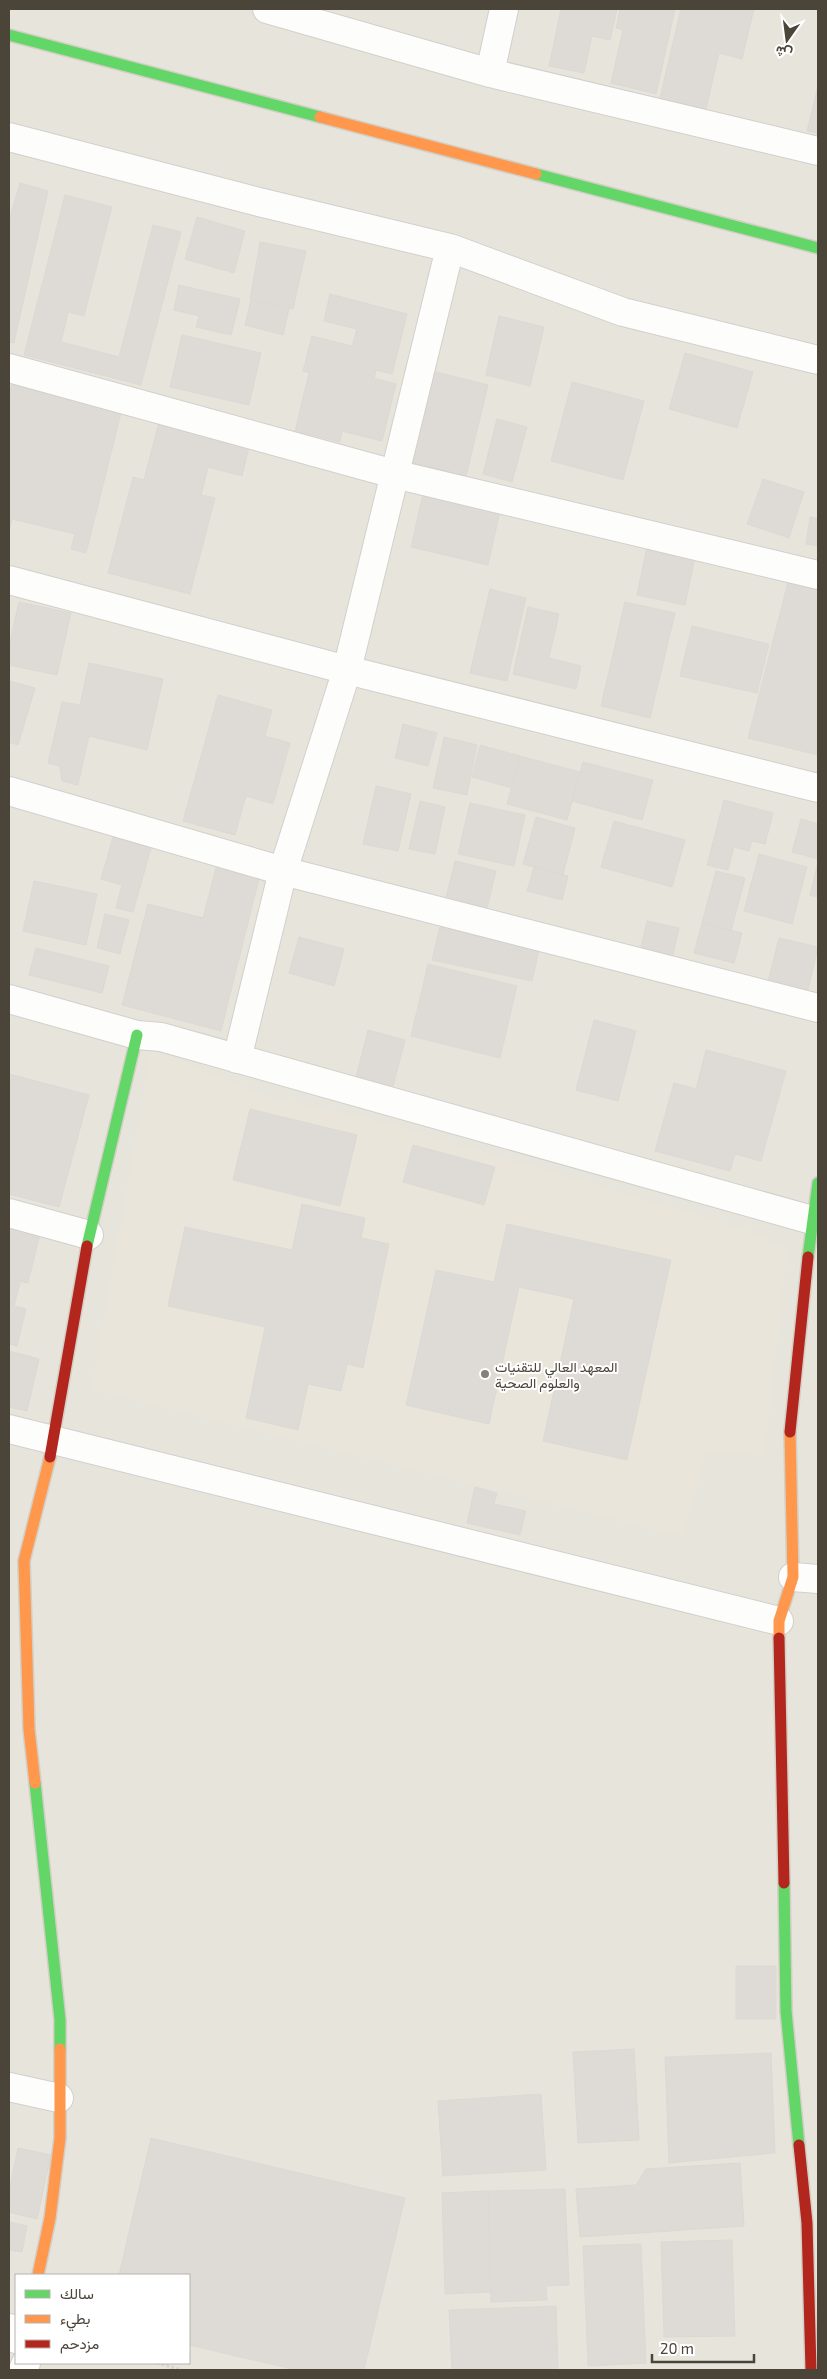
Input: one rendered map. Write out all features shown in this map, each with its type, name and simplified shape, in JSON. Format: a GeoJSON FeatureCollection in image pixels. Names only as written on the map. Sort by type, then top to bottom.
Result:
{"type":"FeatureCollection","features":[{"type":"Feature","properties":{"kind":"street"},"geometry":{"type":"LineString","coordinates":[[267,9],[490,73],[818,152]]}},
{"type":"Feature","properties":{"kind":"street"},"geometry":{"type":"LineString","coordinates":[[490,73],[504,9]]}},
{"type":"Feature","properties":{"kind":"street"},"geometry":{"type":"LineString","coordinates":[[9,35],[818,248]]}},
{"type":"Feature","properties":{"kind":"street"},"geometry":{"type":"LineString","coordinates":[[9,137],[246,199],[450,248],[623,312],[818,360]]}},
{"type":"Feature","properties":{"kind":"street"},"geometry":{"type":"LineString","coordinates":[[237,1059],[283,871],[347,670],[450,248]]}},
{"type":"Feature","properties":{"kind":"street"},"geometry":{"type":"LineString","coordinates":[[9,368],[394,474],[818,575]]}},
{"type":"Feature","properties":{"kind":"street"},"geometry":{"type":"LineString","coordinates":[[9,580],[347,670],[818,788]]}},
{"type":"Feature","properties":{"kind":"street"},"geometry":{"type":"LineString","coordinates":[[9,791],[283,871],[818,1008]]}},
{"type":"Feature","properties":{"kind":"street"},"geometry":{"type":"LineString","coordinates":[[9,999],[137,1035],[161,1036],[812,1220]]}},
{"type":"Feature","properties":{"kind":"street"},"geometry":{"type":"LineString","coordinates":[[38,2274],[50,2218],[60,2138],[60,2020],[29,1729],[24,1561],[54,1440],[89,1235],[137,1035]]}},
{"type":"Feature","properties":{"kind":"street"},"geometry":{"type":"LineString","coordinates":[[811,2370],[813,2247],[786,2011],[780,1621],[806,1578],[789,1443],[813,1270],[812,1220],[818,1183]]}},
{"type":"Feature","properties":{"kind":"street"},"geometry":{"type":"LineString","coordinates":[[9,1213],[89,1235]]}},
{"type":"Feature","properties":{"kind":"street"},"geometry":{"type":"LineString","coordinates":[[9,1429],[780,1621]]}},
{"type":"Feature","properties":{"kind":"street"},"geometry":{"type":"LineString","coordinates":[[9,2087],[59,2098]]}},
{"type":"Feature","properties":{"kind":"path"},"geometry":{"type":"LineString","coordinates":[[160,2364],[182,2370]]}},
{"type":"Feature","properties":{"kind":"shaded area"},"geometry":{"type":"Polygon","coordinates":[[[9,9],[818,9],[818,2370],[9,2370],[9,9]]]}},
{"type":"Feature","properties":{"kind":"shaded area"},"geometry":{"type":"Polygon","coordinates":[[[151,1049],[274,1099],[371,1119],[743,1229],[787,1248],[764,1456],[707,1450],[682,1536],[92,1389],[151,1049]]]}},
{"type":"Feature","properties":{"kind":"building"},"geometry":{"type":"Polygon","coordinates":[[[561,9],[617,9],[610,40],[592,36],[584,73],[549,66],[561,9]]]}},
{"type":"Feature","properties":{"kind":"building"},"geometry":{"type":"Polygon","coordinates":[[[620,9],[675,9],[656,94],[611,83],[623,30],[616,28],[620,9]]]}},
{"type":"Feature","properties":{"kind":"building"},"geometry":{"type":"Polygon","coordinates":[[[681,9],[754,9],[742,59],[719,53],[705,113],[659,102],[681,9]]]}},
{"type":"Feature","properties":{"kind":"building"},"geometry":{"type":"Polygon","coordinates":[[[818,86],[818,133],[807,131],[818,86]]]}},
{"type":"Feature","properties":{"kind":"building"},"geometry":{"type":"Polygon","coordinates":[[[20,183],[48,191],[14,343],[9,342],[9,220],[20,183]]]}},
{"type":"Feature","properties":{"kind":"building"},"geometry":{"type":"Polygon","coordinates":[[[65,195],[112,207],[84,316],[68,312],[61,342],[119,357],[153,225],[181,232],[141,385],[24,355],[65,195]]]}},
{"type":"Feature","properties":{"kind":"building"},"geometry":{"type":"Polygon","coordinates":[[[197,217],[245,231],[234,273],[185,259],[197,217]]]}},
{"type":"Feature","properties":{"kind":"building"},"geometry":{"type":"Polygon","coordinates":[[[260,242],[306,251],[293,309],[250,299],[260,242]]]}},
{"type":"Feature","properties":{"kind":"building"},"geometry":{"type":"Polygon","coordinates":[[[179,285],[240,299],[231,335],[196,327],[199,316],[174,310],[179,285]]]}},
{"type":"Feature","properties":{"kind":"building"},"geometry":{"type":"Polygon","coordinates":[[[330,294],[407,314],[392,374],[376,370],[374,378],[396,384],[382,441],[342,431],[340,442],[295,431],[309,373],[303,371],[312,336],[352,346],[357,329],[324,321],[330,294]]]}},
{"type":"Feature","properties":{"kind":"building"},"geometry":{"type":"Polygon","coordinates":[[[251,300],[289,309],[283,335],[245,325],[251,300]]]}},
{"type":"Feature","properties":{"kind":"building"},"geometry":{"type":"Polygon","coordinates":[[[499,316],[544,327],[530,386],[486,375],[499,316]]]}},
{"type":"Feature","properties":{"kind":"building"},"geometry":{"type":"Polygon","coordinates":[[[182,335],[261,353],[249,405],[170,387],[182,335]]]}},
{"type":"Feature","properties":{"kind":"building"},"geometry":{"type":"Polygon","coordinates":[[[685,353],[753,372],[737,428],[669,409],[685,353]]]}},
{"type":"Feature","properties":{"kind":"building"},"geometry":{"type":"Polygon","coordinates":[[[432,371],[488,385],[466,476],[410,462],[432,371]]]}},
{"type":"Feature","properties":{"kind":"building"},"geometry":{"type":"Polygon","coordinates":[[[13,378],[123,405],[86,553],[71,549],[75,534],[12,519],[9,532],[9,397],[13,378]]]}},
{"type":"Feature","properties":{"kind":"building"},"geometry":{"type":"Polygon","coordinates":[[[572,382],[644,401],[623,480],[551,461],[572,382]]]}},
{"type":"Feature","properties":{"kind":"building"},"geometry":{"type":"Polygon","coordinates":[[[160,418],[250,442],[242,476],[208,467],[201,495],[215,498],[190,594],[108,573],[133,477],[144,480],[160,418]]]}},
{"type":"Feature","properties":{"kind":"building"},"geometry":{"type":"Polygon","coordinates":[[[497,419],[527,427],[512,482],[483,474],[497,419]]]}},
{"type":"Feature","properties":{"kind":"building"},"geometry":{"type":"Polygon","coordinates":[[[763,479],[804,492],[789,538],[747,524],[763,479]]]}},
{"type":"Feature","properties":{"kind":"building"},"geometry":{"type":"Polygon","coordinates":[[[424,489],[501,507],[488,565],[411,547],[424,489]]]}},
{"type":"Feature","properties":{"kind":"building"},"geometry":{"type":"Polygon","coordinates":[[[810,517],[818,519],[818,546],[806,544],[810,517]]]}},
{"type":"Feature","properties":{"kind":"building"},"geometry":{"type":"Polygon","coordinates":[[[648,542],[696,552],[685,605],[637,595],[648,542]]]}},
{"type":"Feature","properties":{"kind":"building"},"geometry":{"type":"Polygon","coordinates":[[[790,574],[818,581],[818,755],[748,738],[790,574]]]}},
{"type":"Feature","properties":{"kind":"building"},"geometry":{"type":"Polygon","coordinates":[[[490,589],[526,598],[507,681],[470,673],[490,589]]]}},
{"type":"Feature","properties":{"kind":"building"},"geometry":{"type":"Polygon","coordinates":[[[19,602],[71,613],[57,675],[9,665],[9,646],[19,602]]]}},
{"type":"Feature","properties":{"kind":"building"},"geometry":{"type":"Polygon","coordinates":[[[625,602],[675,613],[650,718],[601,706],[625,602]]]}},
{"type":"Feature","properties":{"kind":"building"},"geometry":{"type":"Polygon","coordinates":[[[528,607],[559,614],[549,658],[581,666],[576,689],[513,674],[528,607]]]}},
{"type":"Feature","properties":{"kind":"building"},"geometry":{"type":"Polygon","coordinates":[[[692,626],[769,644],[757,693],[680,676],[692,626]]]}},
{"type":"Feature","properties":{"kind":"building"},"geometry":{"type":"Polygon","coordinates":[[[89,663],[163,679],[147,750],[89,736],[78,785],[62,781],[60,766],[48,763],[62,702],[80,705],[89,663]]]}},
{"type":"Feature","properties":{"kind":"building"},"geometry":{"type":"Polygon","coordinates":[[[9,681],[35,688],[18,745],[9,742],[9,681]]]}},
{"type":"Feature","properties":{"kind":"building"},"geometry":{"type":"Polygon","coordinates":[[[218,695],[272,710],[265,736],[290,743],[273,804],[246,796],[235,835],[183,821],[218,695]]]}},
{"type":"Feature","properties":{"kind":"building"},"geometry":{"type":"Polygon","coordinates":[[[403,724],[437,733],[428,766],[395,758],[403,724]]]}},
{"type":"Feature","properties":{"kind":"building"},"geometry":{"type":"Polygon","coordinates":[[[444,737],[477,745],[467,795],[433,788],[444,737]]]}},
{"type":"Feature","properties":{"kind":"building"},"geometry":{"type":"Polygon","coordinates":[[[480,745],[520,756],[512,788],[472,777],[480,745]]]}},
{"type":"Feature","properties":{"kind":"building"},"geometry":{"type":"Polygon","coordinates":[[[520,756],[580,772],[567,820],[507,804],[520,756]]]}},
{"type":"Feature","properties":{"kind":"building"},"geometry":{"type":"Polygon","coordinates":[[[583,762],[653,780],[642,820],[572,801],[583,762]]]}},
{"type":"Feature","properties":{"kind":"building"},"geometry":{"type":"Polygon","coordinates":[[[376,786],[411,794],[398,851],[363,844],[376,786]]]}},
{"type":"Feature","properties":{"kind":"building"},"geometry":{"type":"Polygon","coordinates":[[[724,800],[773,813],[765,844],[752,841],[749,851],[734,847],[728,870],[707,865],[724,800]]]}},
{"type":"Feature","properties":{"kind":"building"},"geometry":{"type":"Polygon","coordinates":[[[420,801],[445,807],[435,854],[409,849],[420,801]]]}},
{"type":"Feature","properties":{"kind":"building"},"geometry":{"type":"Polygon","coordinates":[[[470,803],[525,815],[514,866],[458,854],[470,803]]]}},
{"type":"Feature","properties":{"kind":"building"},"geometry":{"type":"Polygon","coordinates":[[[536,817],[575,828],[563,875],[523,864],[536,817]]]}},
{"type":"Feature","properties":{"kind":"building"},"geometry":{"type":"Polygon","coordinates":[[[801,819],[818,824],[818,859],[792,852],[801,819]]]}},
{"type":"Feature","properties":{"kind":"building"},"geometry":{"type":"Polygon","coordinates":[[[614,821],[685,840],[672,887],[601,867],[614,821]]]}},
{"type":"Feature","properties":{"kind":"building"},"geometry":{"type":"Polygon","coordinates":[[[113,837],[151,848],[133,912],[116,908],[122,885],[101,879],[113,837]]]}},
{"type":"Feature","properties":{"kind":"building"},"geometry":{"type":"Polygon","coordinates":[[[759,854],[807,867],[792,924],[744,911],[759,854]]]}},
{"type":"Feature","properties":{"kind":"building"},"geometry":{"type":"Polygon","coordinates":[[[218,860],[261,871],[221,1031],[122,1005],[148,904],[203,918],[218,860]]]}},
{"type":"Feature","properties":{"kind":"building"},"geometry":{"type":"Polygon","coordinates":[[[455,861],[496,871],[486,912],[445,902],[455,861]]]}},
{"type":"Feature","properties":{"kind":"building"},"geometry":{"type":"Polygon","coordinates":[[[818,862],[818,897],[810,895],[818,862]]]}},
{"type":"Feature","properties":{"kind":"building"},"geometry":{"type":"Polygon","coordinates":[[[534,867],[568,876],[562,900],[527,891],[534,867]]]}},
{"type":"Feature","properties":{"kind":"building"},"geometry":{"type":"Polygon","coordinates":[[[716,871],[745,878],[731,931],[702,923],[716,871]]]}},
{"type":"Feature","properties":{"kind":"building"},"geometry":{"type":"Polygon","coordinates":[[[34,881],[97,894],[86,945],[23,931],[34,881]]]}},
{"type":"Feature","properties":{"kind":"building"},"geometry":{"type":"Polygon","coordinates":[[[105,914],[129,920],[120,954],[97,948],[105,914]]]}},
{"type":"Feature","properties":{"kind":"building"},"geometry":{"type":"Polygon","coordinates":[[[647,921],[679,928],[671,963],[639,956],[647,921]]]}},
{"type":"Feature","properties":{"kind":"building"},"geometry":{"type":"Polygon","coordinates":[[[702,923],[742,933],[734,963],[694,953],[702,923]]]}},
{"type":"Feature","properties":{"kind":"building"},"geometry":{"type":"Polygon","coordinates":[[[440,927],[539,950],[532,981],[432,960],[440,927]]]}},
{"type":"Feature","properties":{"kind":"building"},"geometry":{"type":"Polygon","coordinates":[[[299,937],[344,949],[334,986],[289,973],[299,937]]]}},
{"type":"Feature","properties":{"kind":"building"},"geometry":{"type":"Polygon","coordinates":[[[779,938],[818,947],[806,998],[766,989],[779,938]]]}},
{"type":"Feature","properties":{"kind":"building"},"geometry":{"type":"Polygon","coordinates":[[[36,948],[109,966],[102,993],[29,975],[36,948]]]}},
{"type":"Feature","properties":{"kind":"building"},"geometry":{"type":"Polygon","coordinates":[[[428,964],[517,986],[500,1058],[411,1036],[428,964]]]}},
{"type":"Feature","properties":{"kind":"building"},"geometry":{"type":"Polygon","coordinates":[[[594,1020],[636,1031],[618,1101],[576,1090],[594,1020]]]}},
{"type":"Feature","properties":{"kind":"building"},"geometry":{"type":"Polygon","coordinates":[[[368,1030],[405,1040],[392,1090],[355,1081],[368,1030]]]}},
{"type":"Feature","properties":{"kind":"building"},"geometry":{"type":"Polygon","coordinates":[[[706,1050],[786,1071],[761,1161],[735,1154],[730,1171],[655,1151],[674,1083],[696,1089],[706,1050]]]}},
{"type":"Feature","properties":{"kind":"building"},"geometry":{"type":"Polygon","coordinates":[[[9,1074],[89,1095],[59,1207],[9,1194],[9,1074]]]}},
{"type":"Feature","properties":{"kind":"building"},"geometry":{"type":"Polygon","coordinates":[[[250,1109],[357,1135],[340,1206],[233,1180],[250,1109]]]}},
{"type":"Feature","properties":{"kind":"building"},"geometry":{"type":"Polygon","coordinates":[[[413,1145],[495,1167],[484,1205],[403,1182],[413,1145]]]}},
{"type":"Feature","properties":{"kind":"building"},"geometry":{"type":"Polygon","coordinates":[[[302,1204],[365,1218],[361,1238],[389,1244],[363,1368],[347,1364],[341,1391],[308,1384],[298,1430],[246,1418],[265,1327],[168,1306],[185,1227],[292,1250],[302,1204]]]}},
{"type":"Feature","properties":{"kind":"building"},"geometry":{"type":"Polygon","coordinates":[[[507,1224],[671,1260],[627,1460],[543,1441],[574,1299],[519,1287],[489,1424],[406,1405],[436,1270],[494,1282],[507,1224]]]}},
{"type":"Feature","properties":{"kind":"building"},"geometry":{"type":"Polygon","coordinates":[[[9,1227],[40,1235],[28,1283],[9,1279],[9,1227]]]}},
{"type":"Feature","properties":{"kind":"building"},"geometry":{"type":"Polygon","coordinates":[[[9,1280],[20,1283],[14,1306],[26,1309],[17,1346],[9,1344],[9,1280]]]}},
{"type":"Feature","properties":{"kind":"building"},"geometry":{"type":"Polygon","coordinates":[[[9,1351],[39,1359],[27,1411],[9,1407],[9,1351]]]}},
{"type":"Feature","properties":{"kind":"building"},"geometry":{"type":"Polygon","coordinates":[[[475,1487],[497,1493],[494,1504],[526,1511],[520,1535],[467,1523],[475,1487]]]}},
{"type":"Feature","properties":{"kind":"building"},"geometry":{"type":"Polygon","coordinates":[[[736,1966],[776,1966],[776,2019],[736,2019],[736,1966]]]}},
{"type":"Feature","properties":{"kind":"building"},"geometry":{"type":"Polygon","coordinates":[[[634,2049],[639,2140],[578,2143],[573,2052],[634,2049]]]}},
{"type":"Feature","properties":{"kind":"building"},"geometry":{"type":"Polygon","coordinates":[[[771,2053],[775,2153],[669,2163],[665,2057],[771,2053]]]}},
{"type":"Feature","properties":{"kind":"building"},"geometry":{"type":"Polygon","coordinates":[[[541,2094],[546,2170],[443,2176],[438,2101],[541,2094]]]}},
{"type":"Feature","properties":{"kind":"building"},"geometry":{"type":"Polygon","coordinates":[[[151,2138],[405,2198],[364,2370],[296,2370],[190,2345],[190,2274],[119,2274],[151,2138]]]}},
{"type":"Feature","properties":{"kind":"building"},"geometry":{"type":"Polygon","coordinates":[[[18,2148],[51,2155],[37,2219],[9,2212],[9,2191],[18,2148]]]}},
{"type":"Feature","properties":{"kind":"building"},"geometry":{"type":"Polygon","coordinates":[[[740,2163],[744,2226],[580,2237],[576,2189],[636,2185],[646,2169],[740,2163]]]}},
{"type":"Feature","properties":{"kind":"building"},"geometry":{"type":"Polygon","coordinates":[[[565,2189],[569,2285],[546,2286],[547,2300],[491,2302],[488,2191],[565,2189]]]}},
{"type":"Feature","properties":{"kind":"building"},"geometry":{"type":"Polygon","coordinates":[[[488,2191],[491,2292],[445,2294],[442,2193],[488,2191]]]}},
{"type":"Feature","properties":{"kind":"building"},"geometry":{"type":"Polygon","coordinates":[[[9,2222],[27,2226],[22,2252],[9,2250],[9,2222]]]}},
{"type":"Feature","properties":{"kind":"building"},"geometry":{"type":"Polygon","coordinates":[[[732,2240],[735,2336],[664,2337],[661,2242],[732,2240]]]}},
{"type":"Feature","properties":{"kind":"building"},"geometry":{"type":"Polygon","coordinates":[[[641,2244],[646,2363],[588,2366],[583,2246],[641,2244]]]}},
{"type":"Feature","properties":{"kind":"building"},"geometry":{"type":"Polygon","coordinates":[[[556,2306],[558,2370],[452,2370],[449,2310],[556,2306]]]}},
{"type":"Feature","properties":{"kind":"traffic: fast"},"geometry":{"type":"LineString","coordinates":[[9,35],[320,117]]}},
{"type":"Feature","properties":{"kind":"traffic: fast"},"geometry":{"type":"LineString","coordinates":[[536,174],[818,248]]}},
{"type":"Feature","properties":{"kind":"traffic: fast"},"geometry":{"type":"LineString","coordinates":[[87,1246],[137,1035]]}},
{"type":"Feature","properties":{"kind":"traffic: fast"},"geometry":{"type":"LineString","coordinates":[[808,1257],[818,1183]]}},
{"type":"Feature","properties":{"kind":"traffic: fast"},"geometry":{"type":"LineString","coordinates":[[35,1783],[60,2020],[60,2049]]}},
{"type":"Feature","properties":{"kind":"traffic: fast"},"geometry":{"type":"LineString","coordinates":[[784,1883],[786,2011],[799,2145]]}},
{"type":"Feature","properties":{"kind":"traffic: slow"},"geometry":{"type":"LineString","coordinates":[[320,117],[536,174]]}},
{"type":"Feature","properties":{"kind":"traffic: slow"},"geometry":{"type":"LineString","coordinates":[[779,1638],[779,1621],[793,1577],[790,1432]]}},
{"type":"Feature","properties":{"kind":"traffic: slow"},"geometry":{"type":"LineString","coordinates":[[35,1783],[29,1729],[24,1561],[50,1457]]}},
{"type":"Feature","properties":{"kind":"traffic: slow"},"geometry":{"type":"LineString","coordinates":[[38,2274],[50,2218],[60,2138],[60,2049]]}},
{"type":"Feature","properties":{"kind":"traffic: jam"},"geometry":{"type":"LineString","coordinates":[[50,1457],[87,1246]]}},
{"type":"Feature","properties":{"kind":"traffic: jam"},"geometry":{"type":"LineString","coordinates":[[790,1432],[808,1257]]}},
{"type":"Feature","properties":{"kind":"traffic: jam"},"geometry":{"type":"LineString","coordinates":[[779,1638],[784,1883]]}},
{"type":"Feature","properties":{"kind":"traffic: jam"},"geometry":{"type":"LineString","coordinates":[[799,2145],[807,2223],[811,2370]]}},
{"type":"Feature","properties":{"kind":"place","name":"المعهد العالي للتقنيات والعلوم الصحية"},"geometry":{"type":"Point","coordinates":[485,1374]}}]}
